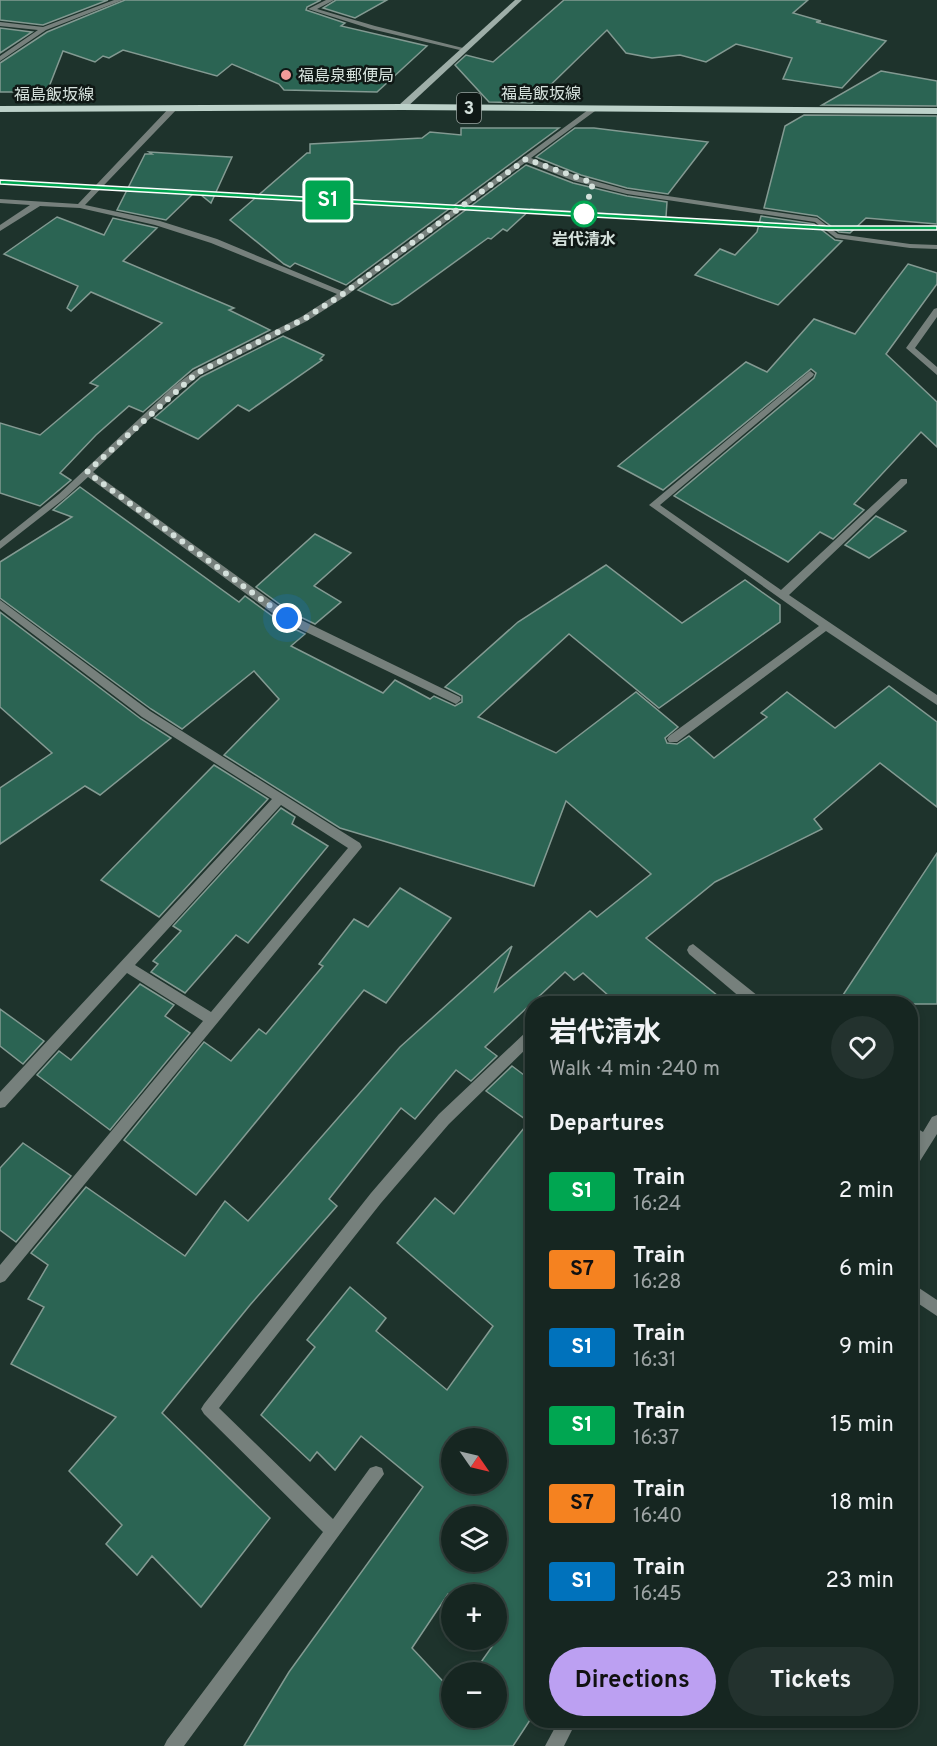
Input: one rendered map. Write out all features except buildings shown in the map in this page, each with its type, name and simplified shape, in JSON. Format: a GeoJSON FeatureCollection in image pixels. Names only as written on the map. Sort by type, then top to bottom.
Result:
{"type":"FeatureCollection","features":[{"type":"Feature","properties":{"kind":"main road","name":"福島飯坂線"},"geometry":{"type":"LineString","coordinates":[[0,110],[402,107],[937,111]]}},
{"type":"Feature","properties":{"kind":"street"},"geometry":{"type":"LineString","coordinates":[[0,59],[44,29],[120,0]]}},
{"type":"Feature","properties":{"kind":"street"},"geometry":{"type":"LineString","coordinates":[[402,107],[519,0]]}},
{"type":"Feature","properties":{"kind":"street"},"geometry":{"type":"LineString","coordinates":[[326,1],[311,9],[373,28],[464,49]]}},
{"type":"Feature","properties":{"kind":"street"},"geometry":{"type":"LineString","coordinates":[[0,24],[44,29]]}},
{"type":"Feature","properties":{"kind":"street"},"geometry":{"type":"LineString","coordinates":[[80,206],[174,108]]}},
{"type":"Feature","properties":{"kind":"street"},"geometry":{"type":"LineString","coordinates":[[0,546],[87,472],[197,373],[304,319],[343,294],[592,109]]}},
{"type":"Feature","properties":{"kind":"street"},"geometry":{"type":"LineString","coordinates":[[526,159],[577,179],[627,192],[817,220],[836,236],[910,246],[937,247]]}},
{"type":"Feature","properties":{"kind":"street"},"geometry":{"type":"LineString","coordinates":[[0,201],[80,206],[157,223],[214,241],[343,294]]}},
{"type":"Feature","properties":{"kind":"street"},"geometry":{"type":"LineString","coordinates":[[0,229],[39,203]]}},
{"type":"Feature","properties":{"kind":"street"},"geometry":{"type":"LineString","coordinates":[[937,311],[909,348],[937,372]]}},
{"type":"Feature","properties":{"kind":"street"},"geometry":{"type":"LineString","coordinates":[[810,374],[654,505],[937,701]]}},
{"type":"Feature","properties":{"kind":"street"},"geometry":{"type":"LineString","coordinates":[[87,472],[287,618],[456,700]]}},
{"type":"Feature","properties":{"kind":"street"},"geometry":{"type":"LineString","coordinates":[[782,595],[904,481]]}},
{"type":"Feature","properties":{"kind":"street"},"geometry":{"type":"LineString","coordinates":[[0,604],[146,714],[356,847],[0,1276]]}},
{"type":"Feature","properties":{"kind":"street"},"geometry":{"type":"LineString","coordinates":[[673,739],[826,626]]}},
{"type":"Feature","properties":{"kind":"street"},"geometry":{"type":"LineString","coordinates":[[0,1102],[280,798]]}},
{"type":"Feature","properties":{"kind":"street"},"geometry":{"type":"LineString","coordinates":[[693,950],[748,996]]}},
{"type":"Feature","properties":{"kind":"street"},"geometry":{"type":"LineString","coordinates":[[126,966],[213,1020]]}},
{"type":"Feature","properties":{"kind":"street"},"geometry":{"type":"LineString","coordinates":[[333,1530],[209,1408],[376,1198],[444,1119],[525,1042]]}},
{"type":"Feature","properties":{"kind":"street"},"geometry":{"type":"LineString","coordinates":[[918,1151],[937,1122]]}},
{"type":"Feature","properties":{"kind":"street"},"geometry":{"type":"LineString","coordinates":[[918,1136],[924,1141]]}},
{"type":"Feature","properties":{"kind":"street"},"geometry":{"type":"LineString","coordinates":[[918,1295],[937,1309]]}},
{"type":"Feature","properties":{"kind":"street"},"geometry":{"type":"LineString","coordinates":[[173,1746],[376,1474]]}},
{"type":"Feature","properties":{"kind":"street"},"geometry":{"type":"LineString","coordinates":[[554,1746],[564,1728]]}},
{"type":"Feature","properties":{"kind":"railway"},"geometry":{"type":"LineString","coordinates":[[0,182],[827,228],[937,228]]}},
{"type":"Feature","properties":{"kind":"train","name":"S1"},"geometry":{"type":"LineString","coordinates":[[0,182],[754,222],[827,228],[937,228]]}},
{"type":"Feature","properties":{"kind":"place","name":"福島泉郵便局"},"geometry":{"type":"Point","coordinates":[286,75]}},
{"type":"Feature","properties":{"kind":"place","name":"岩代清水"},"geometry":{"type":"Point","coordinates":[584,214]}},
{"type":"Feature","properties":{"kind":"route"},"geometry":{"type":"LineString","coordinates":[[287,618],[87,472],[176,389],[197,373],[304,319],[343,294],[526,159],[593,183],[584,214]]}}]}
